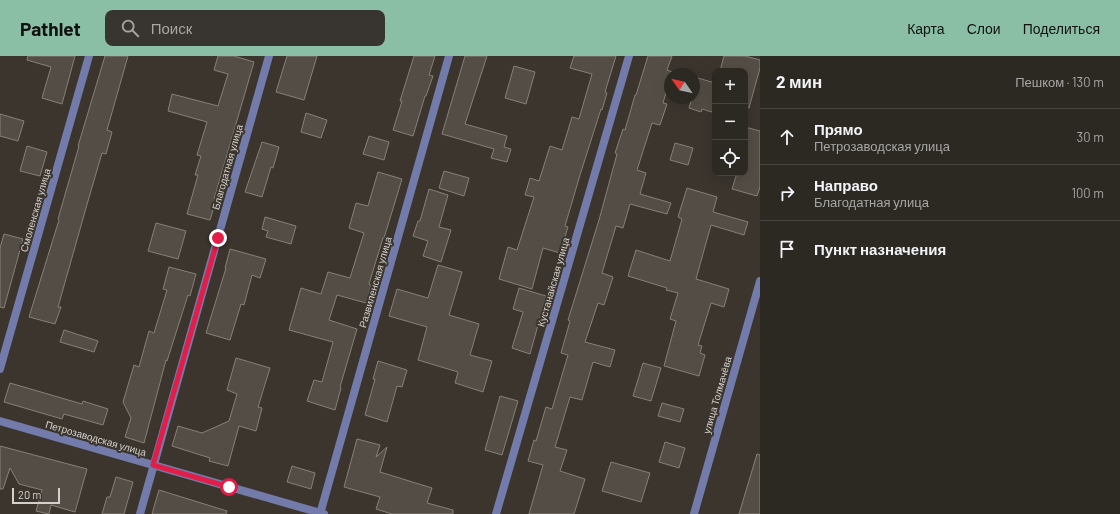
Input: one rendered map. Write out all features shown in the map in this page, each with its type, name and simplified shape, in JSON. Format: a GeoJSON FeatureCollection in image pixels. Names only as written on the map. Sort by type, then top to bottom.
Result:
{"type":"FeatureCollection","features":[{"type":"Feature","properties":{"kind":"street","name":"Смоленская улица"},"geometry":{"type":"LineString","coordinates":[[0,369],[89,56]]}},
{"type":"Feature","properties":{"kind":"street","name":"Благодатная улица"},"geometry":{"type":"LineString","coordinates":[[140,514],[269,56]]}},
{"type":"Feature","properties":{"kind":"street","name":"Развиленская улица"},"geometry":{"type":"LineString","coordinates":[[322,514],[449,56]]}},
{"type":"Feature","properties":{"kind":"street","name":"Кустанайская улица"},"geometry":{"type":"LineString","coordinates":[[496,514],[628,56]]}},
{"type":"Feature","properties":{"kind":"street","name":"улица Толмачёва"},"geometry":{"type":"LineString","coordinates":[[694,514],[760,281]]}},
{"type":"Feature","properties":{"kind":"street","name":"Петрозаводская улица"},"geometry":{"type":"LineString","coordinates":[[0,421],[322,514]]}},
{"type":"Feature","properties":{"kind":"building"},"geometry":{"type":"Polygon","coordinates":[[[28,56],[75,56],[62,104],[42,98],[51,67],[27,60],[28,56]]]}},
{"type":"Feature","properties":{"kind":"building"},"geometry":{"type":"Polygon","coordinates":[[[105,56],[128,56],[107,130],[112,132],[106,154],[102,153],[58,307],[61,307],[55,324],[29,317],[59,220],[58,219],[78,146],[105,56]]]}},
{"type":"Feature","properties":{"kind":"building"},"geometry":{"type":"Polygon","coordinates":[[[218,56],[234,56],[254,62],[214,199],[216,200],[210,220],[187,214],[198,175],[195,175],[201,156],[197,155],[207,122],[168,111],[172,94],[218,106],[228,74],[214,70],[218,56]]]}},
{"type":"Feature","properties":{"kind":"building"},"geometry":{"type":"Polygon","coordinates":[[[287,56],[317,56],[304,100],[276,92],[287,56]]]}},
{"type":"Feature","properties":{"kind":"building"},"geometry":{"type":"Polygon","coordinates":[[[414,56],[435,56],[429,75],[433,76],[425,96],[413,136],[393,130],[414,56]]]}},
{"type":"Feature","properties":{"kind":"building"},"geometry":{"type":"Polygon","coordinates":[[[465,56],[487,56],[465,124],[507,136],[504,147],[511,149],[507,162],[491,158],[494,149],[442,134],[465,56]]]}},
{"type":"Feature","properties":{"kind":"building"},"geometry":{"type":"Polygon","coordinates":[[[574,56],[616,56],[605,92],[607,93],[602,110],[601,109],[565,226],[568,227],[560,253],[543,248],[532,289],[499,279],[508,247],[517,250],[534,197],[525,195],[530,178],[539,181],[550,146],[562,150],[572,117],[579,119],[592,74],[570,68],[574,56]]]}},
{"type":"Feature","properties":{"kind":"building"},"geometry":{"type":"Polygon","coordinates":[[[648,56],[672,56],[668,68],[664,68],[663,103],[667,104],[660,125],[652,123],[637,170],[646,173],[640,194],[671,203],[667,214],[630,204],[623,228],[616,226],[602,273],[613,277],[604,305],[598,303],[585,342],[615,350],[610,367],[593,362],[582,400],[570,397],[555,447],[567,450],[560,471],[585,479],[574,514],[529,514],[543,465],[528,461],[534,440],[536,441],[546,407],[552,409],[568,355],[561,353],[570,321],[568,320],[599,220],[617,154],[615,153],[623,129],[625,130],[648,56]]]}},
{"type":"Feature","properties":{"kind":"building"},"geometry":{"type":"Polygon","coordinates":[[[724,56],[745,56],[760,60],[760,68],[749,108],[748,68],[721,68],[724,56]]]}},
{"type":"Feature","properties":{"kind":"building"},"geometry":{"type":"Polygon","coordinates":[[[514,66],[535,72],[526,104],[505,98],[514,66]]]}},
{"type":"Feature","properties":{"kind":"building"},"geometry":{"type":"Polygon","coordinates":[[[700,79],[712,82],[712,112],[702,109],[701,112],[689,108],[690,104],[700,104],[700,79]]]}},
{"type":"Feature","properties":{"kind":"building"},"geometry":{"type":"Polygon","coordinates":[[[306,113],[327,120],[321,138],[301,132],[306,113]]]}},
{"type":"Feature","properties":{"kind":"building"},"geometry":{"type":"Polygon","coordinates":[[[0,114],[24,121],[18,141],[0,136],[0,114]]]}},
{"type":"Feature","properties":{"kind":"building"},"geometry":{"type":"Polygon","coordinates":[[[748,128],[760,131],[760,187],[757,196],[732,189],[736,176],[748,176],[748,128]]]}},
{"type":"Feature","properties":{"kind":"building"},"geometry":{"type":"Polygon","coordinates":[[[369,136],[389,142],[384,160],[363,154],[369,136]]]}},
{"type":"Feature","properties":{"kind":"building"},"geometry":{"type":"Polygon","coordinates":[[[262,142],[279,147],[262,197],[245,192],[262,142]]]}},
{"type":"Feature","properties":{"kind":"building"},"geometry":{"type":"Polygon","coordinates":[[[675,143],[693,148],[688,165],[670,160],[675,143]]]}},
{"type":"Feature","properties":{"kind":"building"},"geometry":{"type":"Polygon","coordinates":[[[27,146],[47,152],[40,176],[20,171],[27,146]]]}},
{"type":"Feature","properties":{"kind":"building"},"geometry":{"type":"Polygon","coordinates":[[[444,171],[469,178],[464,196],[439,188],[444,171]]]}},
{"type":"Feature","properties":{"kind":"building"},"geometry":{"type":"Polygon","coordinates":[[[378,172],[402,179],[369,284],[371,285],[366,303],[337,295],[329,320],[357,329],[340,387],[335,410],[307,401],[314,380],[322,382],[333,342],[289,330],[301,288],[321,294],[328,272],[350,278],[364,233],[349,228],[356,203],[368,206],[378,172]]]}},
{"type":"Feature","properties":{"kind":"building"},"geometry":{"type":"Polygon","coordinates":[[[687,188],[717,197],[713,212],[748,222],[744,235],[711,225],[696,279],[729,289],[724,307],[711,303],[698,345],[702,346],[700,353],[705,355],[699,376],[664,366],[676,321],[670,319],[678,293],[628,276],[636,250],[670,261],[682,219],[678,217],[687,188]]]}},
{"type":"Feature","properties":{"kind":"building"},"geometry":{"type":"Polygon","coordinates":[[[429,189],[448,195],[439,227],[451,230],[441,262],[423,256],[428,241],[413,236],[418,221],[420,221],[429,189]]]}},
{"type":"Feature","properties":{"kind":"building"},"geometry":{"type":"Polygon","coordinates":[[[265,217],[296,226],[291,244],[266,237],[268,231],[262,229],[265,217]]]}},
{"type":"Feature","properties":{"kind":"building"},"geometry":{"type":"Polygon","coordinates":[[[156,223],[186,231],[178,259],[148,251],[156,223]]]}},
{"type":"Feature","properties":{"kind":"building"},"geometry":{"type":"Polygon","coordinates":[[[4,234],[23,239],[4,308],[0,307],[0,248],[4,234]]]}},
{"type":"Feature","properties":{"kind":"building"},"geometry":{"type":"Polygon","coordinates":[[[230,249],[266,259],[260,278],[252,275],[244,305],[241,304],[230,340],[206,333],[226,268],[230,249]]]}},
{"type":"Feature","properties":{"kind":"building"},"geometry":{"type":"Polygon","coordinates":[[[438,265],[462,272],[449,315],[479,324],[470,355],[492,361],[483,392],[455,383],[458,372],[418,360],[427,327],[389,316],[397,289],[428,298],[438,265]]]}},
{"type":"Feature","properties":{"kind":"building"},"geometry":{"type":"Polygon","coordinates":[[[169,267],[196,274],[190,296],[188,295],[167,361],[166,360],[144,443],[125,437],[131,418],[123,402],[134,365],[139,367],[149,331],[154,333],[167,290],[163,289],[169,267]]]}},
{"type":"Feature","properties":{"kind":"building"},"geometry":{"type":"Polygon","coordinates":[[[519,288],[546,296],[530,354],[512,348],[523,312],[513,309],[519,288]]]}},
{"type":"Feature","properties":{"kind":"building"},"geometry":{"type":"Polygon","coordinates":[[[64,330],[98,341],[94,352],[60,342],[64,330]]]}},
{"type":"Feature","properties":{"kind":"building"},"geometry":{"type":"Polygon","coordinates":[[[236,358],[270,368],[258,407],[262,408],[256,431],[239,426],[228,466],[209,461],[210,458],[172,446],[178,426],[202,433],[229,421],[237,394],[227,390],[236,358]]]}},
{"type":"Feature","properties":{"kind":"building"},"geometry":{"type":"Polygon","coordinates":[[[378,361],[407,370],[402,387],[397,386],[387,422],[365,415],[375,379],[373,379],[378,361]]]}},
{"type":"Feature","properties":{"kind":"building"},"geometry":{"type":"Polygon","coordinates":[[[643,363],[661,368],[651,401],[633,396],[643,363]]]}},
{"type":"Feature","properties":{"kind":"building"},"geometry":{"type":"Polygon","coordinates":[[[10,383],[82,404],[83,401],[108,409],[103,425],[64,414],[62,419],[4,402],[10,383]]]}},
{"type":"Feature","properties":{"kind":"building"},"geometry":{"type":"Polygon","coordinates":[[[500,396],[518,401],[502,455],[485,450],[500,396]]]}},
{"type":"Feature","properties":{"kind":"building"},"geometry":{"type":"Polygon","coordinates":[[[662,403],[684,409],[680,422],[658,416],[662,403]]]}},
{"type":"Feature","properties":{"kind":"building"},"geometry":{"type":"Polygon","coordinates":[[[357,439],[380,445],[376,457],[387,447],[380,472],[432,488],[427,503],[453,510],[453,514],[392,514],[376,509],[380,497],[344,487],[357,439]]]}},
{"type":"Feature","properties":{"kind":"building"},"geometry":{"type":"Polygon","coordinates":[[[665,442],[685,448],[679,468],[659,462],[665,442]]]}},
{"type":"Feature","properties":{"kind":"building"},"geometry":{"type":"Polygon","coordinates":[[[0,446],[87,469],[75,512],[51,505],[49,514],[36,511],[42,490],[19,484],[10,468],[3,489],[0,489],[0,446]]]}},
{"type":"Feature","properties":{"kind":"building"},"geometry":{"type":"Polygon","coordinates":[[[757,454],[760,455],[760,514],[739,514],[757,454]]]}},
{"type":"Feature","properties":{"kind":"building"},"geometry":{"type":"Polygon","coordinates":[[[611,462],[650,473],[641,502],[602,491],[611,462]]]}},
{"type":"Feature","properties":{"kind":"building"},"geometry":{"type":"Polygon","coordinates":[[[292,466],[315,473],[311,489],[287,482],[292,466]]]}},
{"type":"Feature","properties":{"kind":"building"},"geometry":{"type":"Polygon","coordinates":[[[116,477],[133,482],[124,514],[102,514],[107,497],[110,497],[116,477]]]}},
{"type":"Feature","properties":{"kind":"building"},"geometry":{"type":"Polygon","coordinates":[[[159,490],[227,511],[226,514],[152,514],[159,490]]]}},
{"type":"Feature","properties":{"kind":"route"},"geometry":{"type":"LineString","coordinates":[[218,238],[153,465],[229,487]]}}]}
